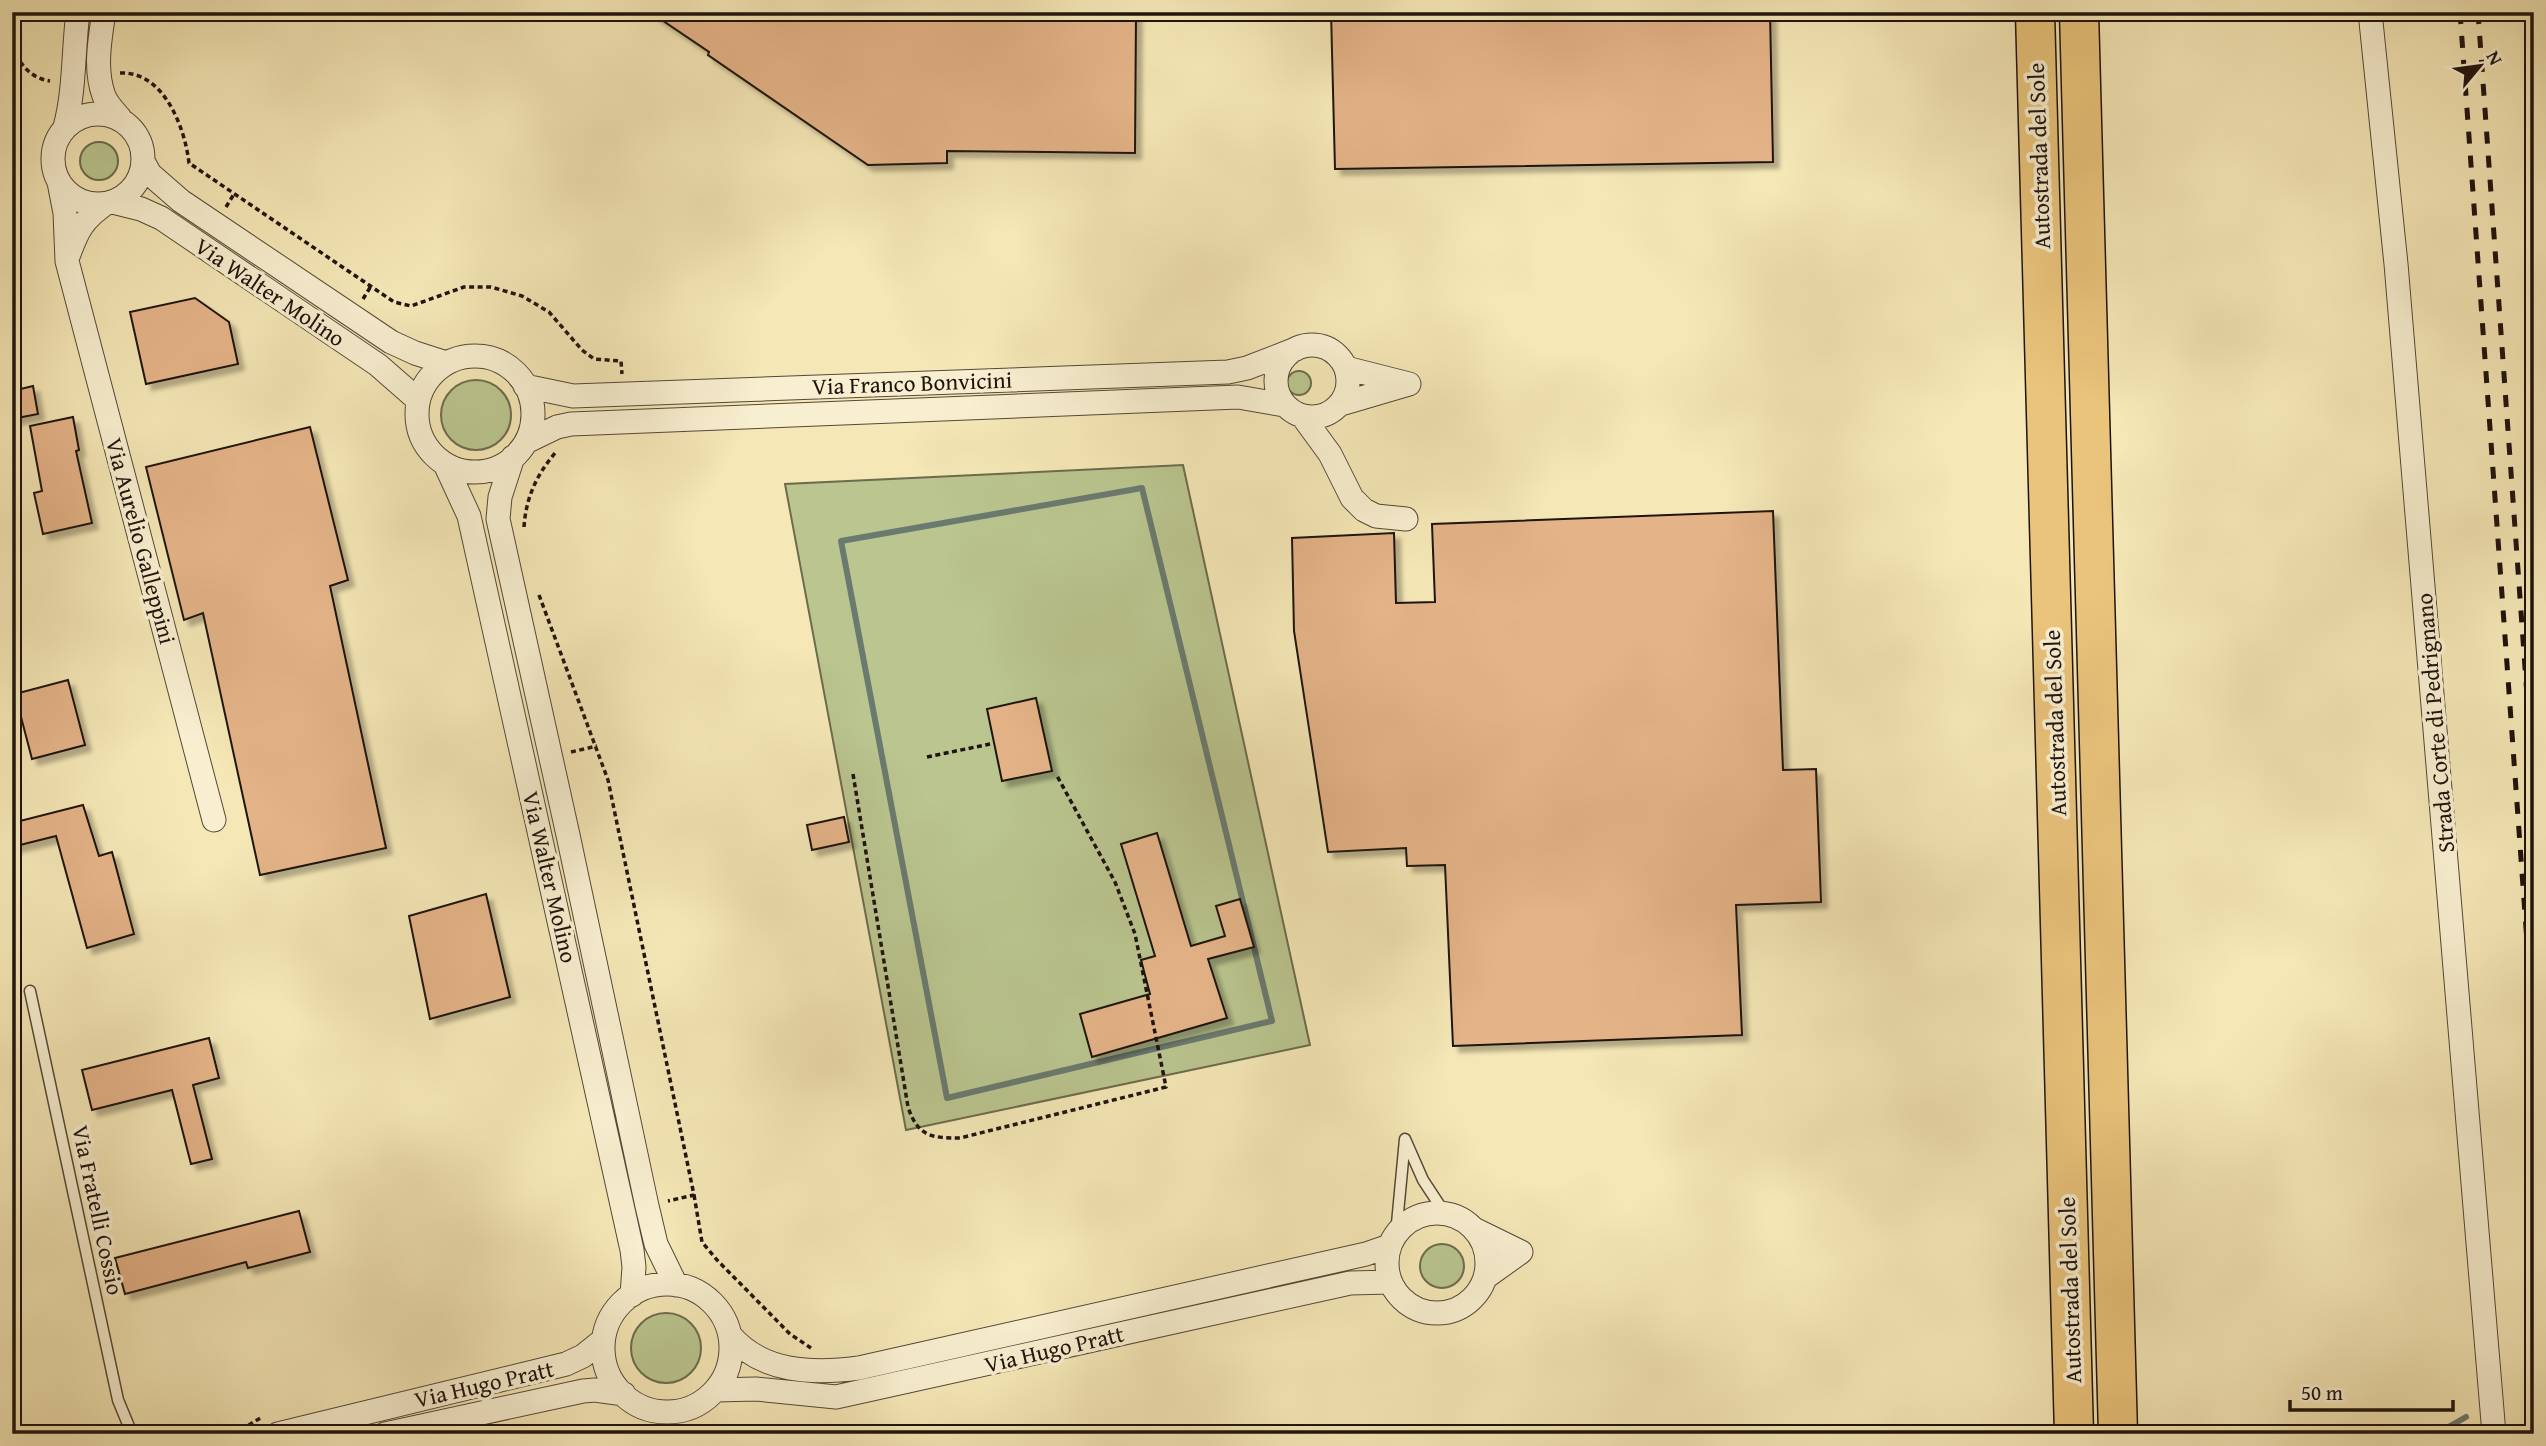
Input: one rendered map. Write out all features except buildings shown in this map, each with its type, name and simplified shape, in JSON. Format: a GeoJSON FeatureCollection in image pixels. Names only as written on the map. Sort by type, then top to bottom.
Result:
{"type":"FeatureCollection","features":[{"type":"Feature","properties":{"kind":"highway","name":"Autostrada del Sole"},"geometry":{"type":"LineString","coordinates":[[2035,12],[2074,1434]]}},
{"type":"Feature","properties":{"kind":"highway","name":"Autostrada del Sole"},"geometry":{"type":"LineString","coordinates":[[2079,12],[2118,1434]]}},
{"type":"Feature","properties":{"kind":"street"},"geometry":{"type":"LineString","coordinates":[[59,181],[54,168],[53,153],[65,128],[72,100],[73,53],[78,12]]}},
{"type":"Feature","properties":{"kind":"street","name":"Via Walter Molino"},"geometry":{"type":"LineString","coordinates":[[104,12],[100,48],[100,75],[104,96],[141,142],[144,163],[150,174],[181,201],[391,342],[446,363]]}},
{"type":"Feature","properties":{"kind":"street","name":"Strada Corte di Pedrignano"},"geometry":{"type":"LineString","coordinates":[[2370,12],[2402,334],[2494,1434]]}},
{"type":"Feature","properties":{"kind":"street"},"geometry":{"type":"LineString","coordinates":[[65,128],[86,115],[98,113],[120,118]]}},
{"type":"Feature","properties":{"kind":"street"},"geometry":{"type":"LineString","coordinates":[[67,261],[78,230],[87,217],[125,196],[141,175],[144,163]]}},
{"type":"Feature","properties":{"kind":"street","name":"Via Walter Molino"},"geometry":{"type":"LineString","coordinates":[[59,181],[79,200],[141,209],[161,218],[378,365],[418,400],[416,418],[421,436],[430,452],[445,464],[465,506],[472,529],[632,1250],[632,1295]]}},
{"type":"Feature","properties":{"kind":"street","name":"Via Aurelio Galleppini"},"geometry":{"type":"LineString","coordinates":[[59,181],[65,213],[67,261],[214,820]]}},
{"type":"Feature","properties":{"kind":"street","name":"Via Franco Bonvicini"},"geometry":{"type":"LineString","coordinates":[[519,450],[557,427],[608,422],[1238,397],[1325,416],[1338,407],[1409,384],[1346,368],[1339,358],[1319,345],[1296,349],[1247,368],[1228,372],[573,396],[525,386]]}},
{"type":"Feature","properties":{"kind":"street"},"geometry":{"type":"LineString","coordinates":[[1296,349],[1286,355],[1276,375],[1278,395],[1330,454],[1352,498],[1364,510],[1376,516],[1406,519]]}},
{"type":"Feature","properties":{"kind":"street"},"geometry":{"type":"LineString","coordinates":[[418,400],[429,379],[446,363],[463,356],[482,356],[499,361],[514,371],[525,386]]}},
{"type":"Feature","properties":{"kind":"street"},"geometry":{"type":"LineString","coordinates":[[1330,454],[1338,407],[1348,387],[1346,368]]}},
{"type":"Feature","properties":{"kind":"street","name":"Via Walter Molino"},"geometry":{"type":"LineString","coordinates":[[525,386],[531,399],[531,428],[500,497],[498,519],[647,1206],[656,1244],[676,1285]]}},
{"type":"Feature","properties":{"kind":"street"},"geometry":{"type":"LineString","coordinates":[[445,464],[458,470],[488,471],[519,450]]}},
{"type":"Feature","properties":{"kind":"street"},"geometry":{"type":"LineString","coordinates":[[1476,1230],[1485,1244],[1488,1261],[1486,1277],[1478,1293],[1466,1305],[1451,1312],[1436,1314],[1408,1305],[1390,1282],[1387,1270],[1392,1240],[1405,1223],[1430,1212],[1444,1212],[1521,1252],[1486,1277]]}},
{"type":"Feature","properties":{"kind":"street","name":"Via Hugo Pratt"},"geometry":{"type":"LineString","coordinates":[[730,1335],[741,1348],[773,1365],[832,1372],[1353,1257],[1392,1240]]}},
{"type":"Feature","properties":{"kind":"street","name":"Via Hugo Pratt"},"geometry":{"type":"LineString","coordinates":[[716,1390],[757,1390],[836,1397],[1350,1283],[1390,1282]]}},
{"type":"Feature","properties":{"kind":"street"},"geometry":{"type":"LineString","coordinates":[[656,1285],[676,1285],[689,1288],[708,1298],[722,1315],[730,1335],[731,1356],[725,1377],[716,1390],[695,1407],[674,1413],[653,1411],[633,1403],[617,1389],[608,1374],[603,1357],[603,1340],[614,1311],[632,1295],[656,1285]]}},
{"type":"Feature","properties":{"kind":"street","name":"Via Hugo Pratt"},"geometry":{"type":"LineString","coordinates":[[278,1434],[566,1364],[583,1356],[603,1340]]}},
{"type":"Feature","properties":{"kind":"street","name":"Via Hugo Pratt"},"geometry":{"type":"LineString","coordinates":[[385,1434],[583,1391],[624,1394]]}},
{"type":"Feature","properties":{"kind":"lane","name":"Via Fratelli Cossio"},"geometry":{"type":"LineString","coordinates":[[30,992],[118,1400],[134,1434]]}},
{"type":"Feature","properties":{"kind":"lane"},"geometry":{"type":"LineString","coordinates":[[1392,1240],[1405,1139],[1423,1180],[1444,1212]]}},
{"type":"Feature","properties":{"kind":"path"},"geometry":{"type":"LineString","coordinates":[[927,757],[990,744]]}},
{"type":"Feature","properties":{"kind":"path"},"geometry":{"type":"LineString","coordinates":[[853,774],[908,1107],[921,1131],[936,1138],[960,1138],[1166,1087],[1131,924],[1115,882],[1056,774]]}},
{"type":"Feature","properties":{"kind":"path"},"geometry":{"type":"LineString","coordinates":[[694,1195],[702,1242],[717,1261],[790,1334],[819,1352]]}},
{"type":"Feature","properties":{"kind":"green space"},"geometry":{"type":"Polygon","coordinates":[[[99,142],[113,147],[118,161],[113,175],[99,180],[85,175],[80,161],[85,147],[99,142]]]}},
{"type":"Feature","properties":{"kind":"green space"},"geometry":{"type":"Polygon","coordinates":[[[1299,371],[1308,374],[1311,383],[1308,392],[1299,395],[1290,392],[1287,383],[1290,374],[1299,371]]]}},
{"type":"Feature","properties":{"kind":"green space"},"geometry":{"type":"Polygon","coordinates":[[[476,380],[501,390],[511,415],[501,440],[476,450],[451,440],[441,415],[451,390],[476,380]]]}},
{"type":"Feature","properties":{"kind":"green space"},"geometry":{"type":"Polygon","coordinates":[[[1183,465],[1310,1045],[906,1130],[785,484],[1183,465]]]}},
{"type":"Feature","properties":{"kind":"green space"},"geometry":{"type":"Polygon","coordinates":[[[1442,1244],[1457,1251],[1464,1266],[1457,1281],[1442,1288],[1427,1281],[1420,1266],[1427,1251],[1442,1244]]]}},
{"type":"Feature","properties":{"kind":"green space"},"geometry":{"type":"Polygon","coordinates":[[[666,1313],[691,1323],[701,1348],[691,1373],[666,1383],[641,1373],[631,1348],[641,1323],[666,1313]]]}},
{"type":"Feature","properties":{"kind":"waterway"},"geometry":{"type":"LineString","coordinates":[[1142,488],[1272,1021],[947,1098],[841,541],[1142,488]]}},
{"type":"Feature","properties":{"kind":"waterway"},"geometry":{"type":"LineString","coordinates":[[2436,1434],[2466,1417]]}},
{"type":"Feature","properties":{"kind":"railway"},"geometry":{"type":"LineString","coordinates":[[2460,12],[2534,1039]]}},
{"type":"Feature","properties":{"kind":"railway"},"geometry":{"type":"LineString","coordinates":[[2478,12],[2534,793]]}}]}
